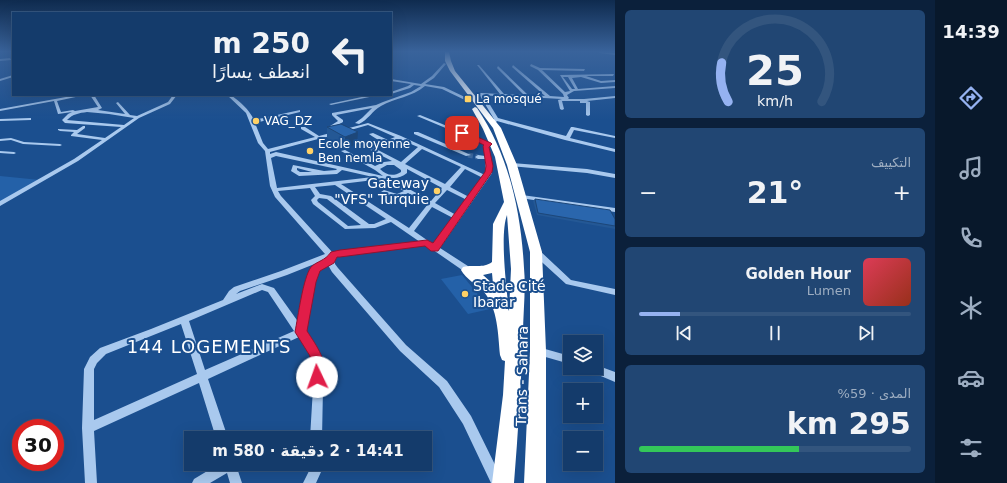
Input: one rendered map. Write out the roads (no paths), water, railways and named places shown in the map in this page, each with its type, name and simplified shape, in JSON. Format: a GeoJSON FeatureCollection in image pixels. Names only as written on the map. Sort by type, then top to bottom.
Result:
{"type":"FeatureCollection","features":[{"type":"Feature","properties":{"kind":"highway","name":"Trans - Sahara"},"geometry":{"type":"LineString","coordinates":[[451,75],[487,129],[491,143],[499,157],[513,216],[518,269],[512,395],[503,483]]}},
{"type":"Feature","properties":{"kind":"highway","name":"Trans - Sahara"},"geometry":{"type":"LineString","coordinates":[[456,75],[494,121],[512,165],[536,252],[538,351],[535,483]]}},
{"type":"Feature","properties":{"kind":"highway"},"geometry":{"type":"LineString","coordinates":[[510,201],[501,217],[499,224],[498,264],[501,305],[504,319],[512,395]]}},
{"type":"Feature","properties":{"kind":"highway"},"geometry":{"type":"LineString","coordinates":[[468,270],[488,270],[495,268],[498,264]]}},
{"type":"Feature","properties":{"kind":"highway"},"geometry":{"type":"LineString","coordinates":[[468,270],[487,286],[496,296],[501,305]]}},
{"type":"Feature","properties":{"kind":"street"},"geometry":{"type":"LineString","coordinates":[[318,137],[341,121],[333,114],[378,106],[408,94],[434,75]]}},
{"type":"Feature","properties":{"kind":"street"},"geometry":{"type":"LineString","coordinates":[[485,75],[504,96]]}},
{"type":"Feature","properties":{"kind":"street"},"geometry":{"type":"LineString","coordinates":[[506,75],[528,97]]}},
{"type":"Feature","properties":{"kind":"street"},"geometry":{"type":"LineString","coordinates":[[523,75],[549,97]]}},
{"type":"Feature","properties":{"kind":"street"},"geometry":{"type":"LineString","coordinates":[[545,75],[566,96]]}},
{"type":"Feature","properties":{"kind":"street"},"geometry":{"type":"LineString","coordinates":[[574,90],[561,76],[613,75]]}},
{"type":"Feature","properties":{"kind":"street"},"geometry":{"type":"LineString","coordinates":[[0,80],[12,77]]}},
{"type":"Feature","properties":{"kind":"street"},"geometry":{"type":"LineString","coordinates":[[574,90],[570,77],[585,77],[601,82]]}},
{"type":"Feature","properties":{"kind":"street"},"geometry":{"type":"LineString","coordinates":[[605,77],[614,81]]}},
{"type":"Feature","properties":{"kind":"street"},"geometry":{"type":"LineString","coordinates":[[392,80],[443,88],[468,100]]}},
{"type":"Feature","properties":{"kind":"street"},"geometry":{"type":"LineString","coordinates":[[566,96],[574,90],[594,86],[594,82],[614,81]]}},
{"type":"Feature","properties":{"kind":"street"},"geometry":{"type":"LineString","coordinates":[[392,93],[409,87],[413,84]]}},
{"type":"Feature","properties":{"kind":"street"},"geometry":{"type":"LineString","coordinates":[[574,90],[615,87]]}},
{"type":"Feature","properties":{"kind":"street"},"geometry":{"type":"LineString","coordinates":[[615,93],[583,98],[566,96],[528,97],[480,94],[483,96],[494,121],[615,151]]}},
{"type":"Feature","properties":{"kind":"street"},"geometry":{"type":"LineString","coordinates":[[382,96],[390,99],[408,94]]}},
{"type":"Feature","properties":{"kind":"street"},"geometry":{"type":"LineString","coordinates":[[0,110],[77,96]]}},
{"type":"Feature","properties":{"kind":"street"},"geometry":{"type":"LineString","coordinates":[[55,100],[60,113],[100,108],[93,96]]}},
{"type":"Feature","properties":{"kind":"street"},"geometry":{"type":"LineString","coordinates":[[0,204],[76,160],[138,117],[169,104],[174,96]]}},
{"type":"Feature","properties":{"kind":"street"},"geometry":{"type":"LineString","coordinates":[[230,96],[248,114],[252,122],[267,154],[274,190],[283,204],[332,257],[335,270],[354,293],[403,348],[443,384],[467,420],[498,483]]}},
{"type":"Feature","properties":{"kind":"street"},"geometry":{"type":"LineString","coordinates":[[331,104],[375,96]]}},
{"type":"Feature","properties":{"kind":"street"},"geometry":{"type":"LineString","coordinates":[[483,96],[561,101],[615,101]]}},
{"type":"Feature","properties":{"kind":"street"},"geometry":{"type":"LineString","coordinates":[[561,101],[615,97]]}},
{"type":"Feature","properties":{"kind":"street"},"geometry":{"type":"LineString","coordinates":[[561,101],[562,110]]}},
{"type":"Feature","properties":{"kind":"street"},"geometry":{"type":"LineString","coordinates":[[588,102],[588,115]]}},
{"type":"Feature","properties":{"kind":"street"},"geometry":{"type":"LineString","coordinates":[[118,103],[129,116]]}},
{"type":"Feature","properties":{"kind":"street"},"geometry":{"type":"LineString","coordinates":[[327,130],[362,121],[378,106]]}},
{"type":"Feature","properties":{"kind":"street"},"geometry":{"type":"LineString","coordinates":[[124,126],[67,122],[64,120],[73,113],[82,111],[94,111],[138,117]]}},
{"type":"Feature","properties":{"kind":"street"},"geometry":{"type":"LineString","coordinates":[[252,122],[299,111]]}},
{"type":"Feature","properties":{"kind":"street"},"geometry":{"type":"LineString","coordinates":[[419,116],[491,143]]}},
{"type":"Feature","properties":{"kind":"street"},"geometry":{"type":"LineString","coordinates":[[0,120],[30,119]]}},
{"type":"Feature","properties":{"kind":"street"},"geometry":{"type":"LineString","coordinates":[[267,154],[318,137],[368,124],[486,177]]}},
{"type":"Feature","properties":{"kind":"street"},"geometry":{"type":"LineString","coordinates":[[83,127],[73,135],[106,139]]}},
{"type":"Feature","properties":{"kind":"street"},"geometry":{"type":"LineString","coordinates":[[303,128],[334,146]]}},
{"type":"Feature","properties":{"kind":"street"},"geometry":{"type":"LineString","coordinates":[[567,139],[573,128],[615,137]]}},
{"type":"Feature","properties":{"kind":"street"},"geometry":{"type":"LineString","coordinates":[[60,130],[78,131]]}},
{"type":"Feature","properties":{"kind":"street"},"geometry":{"type":"LineString","coordinates":[[340,132],[469,199]]}},
{"type":"Feature","properties":{"kind":"street"},"geometry":{"type":"LineString","coordinates":[[416,133],[468,155]]}},
{"type":"Feature","properties":{"kind":"street"},"geometry":{"type":"LineString","coordinates":[[370,134],[395,145]]}},
{"type":"Feature","properties":{"kind":"street"},"geometry":{"type":"LineString","coordinates":[[388,142],[399,137]]}},
{"type":"Feature","properties":{"kind":"street"},"geometry":{"type":"LineString","coordinates":[[0,140],[11,139],[23,143],[60,145]]}},
{"type":"Feature","properties":{"kind":"street"},"geometry":{"type":"LineString","coordinates":[[435,249],[489,172],[486,146],[491,143]]}},
{"type":"Feature","properties":{"kind":"street"},"geometry":{"type":"LineString","coordinates":[[401,165],[421,147]]}},
{"type":"Feature","properties":{"kind":"street"},"geometry":{"type":"LineString","coordinates":[[343,151],[377,169],[408,191],[456,217]]}},
{"type":"Feature","properties":{"kind":"street"},"geometry":{"type":"LineString","coordinates":[[0,152],[14,153]]}},
{"type":"Feature","properties":{"kind":"street"},"geometry":{"type":"LineString","coordinates":[[267,154],[276,154],[385,176],[394,177],[402,175],[405,171],[401,165],[386,163],[379,165],[377,169]]}},
{"type":"Feature","properties":{"kind":"street"},"geometry":{"type":"LineString","coordinates":[[478,156],[488,158]]}},
{"type":"Feature","properties":{"kind":"street"},"geometry":{"type":"LineString","coordinates":[[512,165],[587,170],[615,176]]}},
{"type":"Feature","properties":{"kind":"street"},"geometry":{"type":"LineString","coordinates":[[410,232],[464,167]]}},
{"type":"Feature","properties":{"kind":"street"},"geometry":{"type":"LineString","coordinates":[[325,172],[337,172],[342,168]]}},
{"type":"Feature","properties":{"kind":"street"},"geometry":{"type":"LineString","coordinates":[[274,190],[337,184],[385,176]]}},
{"type":"Feature","properties":{"kind":"street"},"geometry":{"type":"LineString","coordinates":[[337,184],[468,270]]}},
{"type":"Feature","properties":{"kind":"street"},"geometry":{"type":"LineString","coordinates":[[312,186],[318,196],[329,198],[368,227]]}},
{"type":"Feature","properties":{"kind":"street"},"geometry":{"type":"LineString","coordinates":[[384,192],[398,196],[408,191]]}},
{"type":"Feature","properties":{"kind":"street"},"geometry":{"type":"LineString","coordinates":[[318,196],[314,200],[315,204],[344,227],[368,227],[391,220]]}},
{"type":"Feature","properties":{"kind":"street"},"geometry":{"type":"LineString","coordinates":[[522,197],[615,210]]}},
{"type":"Feature","properties":{"kind":"street"},"geometry":{"type":"LineString","coordinates":[[226,302],[232,293],[237,289],[332,257],[427,243]]}},
{"type":"Feature","properties":{"kind":"street"},"geometry":{"type":"LineString","coordinates":[[536,252],[569,282],[615,292]]}},
{"type":"Feature","properties":{"kind":"street"},"geometry":{"type":"LineString","coordinates":[[301,332],[313,274],[317,267],[332,257]]}},
{"type":"Feature","properties":{"kind":"street"},"geometry":{"type":"LineString","coordinates":[[91,483],[88,428],[89,369],[93,360],[103,351],[257,289],[266,287],[271,290],[316,355],[318,388],[316,431]]}},
{"type":"Feature","properties":{"kind":"street"},"geometry":{"type":"LineString","coordinates":[[184,319],[220,431]]}},
{"type":"Feature","properties":{"kind":"street"},"geometry":{"type":"LineString","coordinates":[[88,428],[301,332]]}},
{"type":"Feature","properties":{"kind":"street"},"geometry":{"type":"LineString","coordinates":[[538,351],[563,358]]}},
{"type":"Feature","properties":{"kind":"street"},"geometry":{"type":"LineString","coordinates":[[603,372],[615,377]]}},
{"type":"Feature","properties":{"kind":"street"},"geometry":{"type":"LineString","coordinates":[[198,483],[218,471]]}},
{"type":"Feature","properties":{"kind":"street"},"geometry":{"type":"LineString","coordinates":[[232,471],[236,483]]}},
{"type":"Feature","properties":{"kind":"street"},"geometry":{"type":"LineString","coordinates":[[309,483],[315,471]]}},
{"type":"Feature","properties":{"kind":"tunnel"},"geometry":{"type":"LineString","coordinates":[[468,155],[478,157]]}},
{"type":"Feature","properties":{"kind":"place","name":"La mosqué"},"geometry":{"type":"Point","coordinates":[468,99]}},
{"type":"Feature","properties":{"kind":"place","name":"VAG_DZ"},"geometry":{"type":"Point","coordinates":[256,121]}},
{"type":"Feature","properties":{"kind":"place","name":"Ecole moyenne Ben nemla"},"geometry":{"type":"Point","coordinates":[310,151]}},
{"type":"Feature","properties":{"kind":"place","name":"Gateway \"VFS\" Turquie"},"geometry":{"type":"Point","coordinates":[437,191]}},
{"type":"Feature","properties":{"kind":"place","name":"Stade Cité Ibarar"},"geometry":{"type":"Point","coordinates":[465,294]}},
{"type":"Feature","properties":{"kind":"district","name":"144 LOGEMENTS"},"geometry":{"type":"Point","coordinates":[209,347]}}]}
